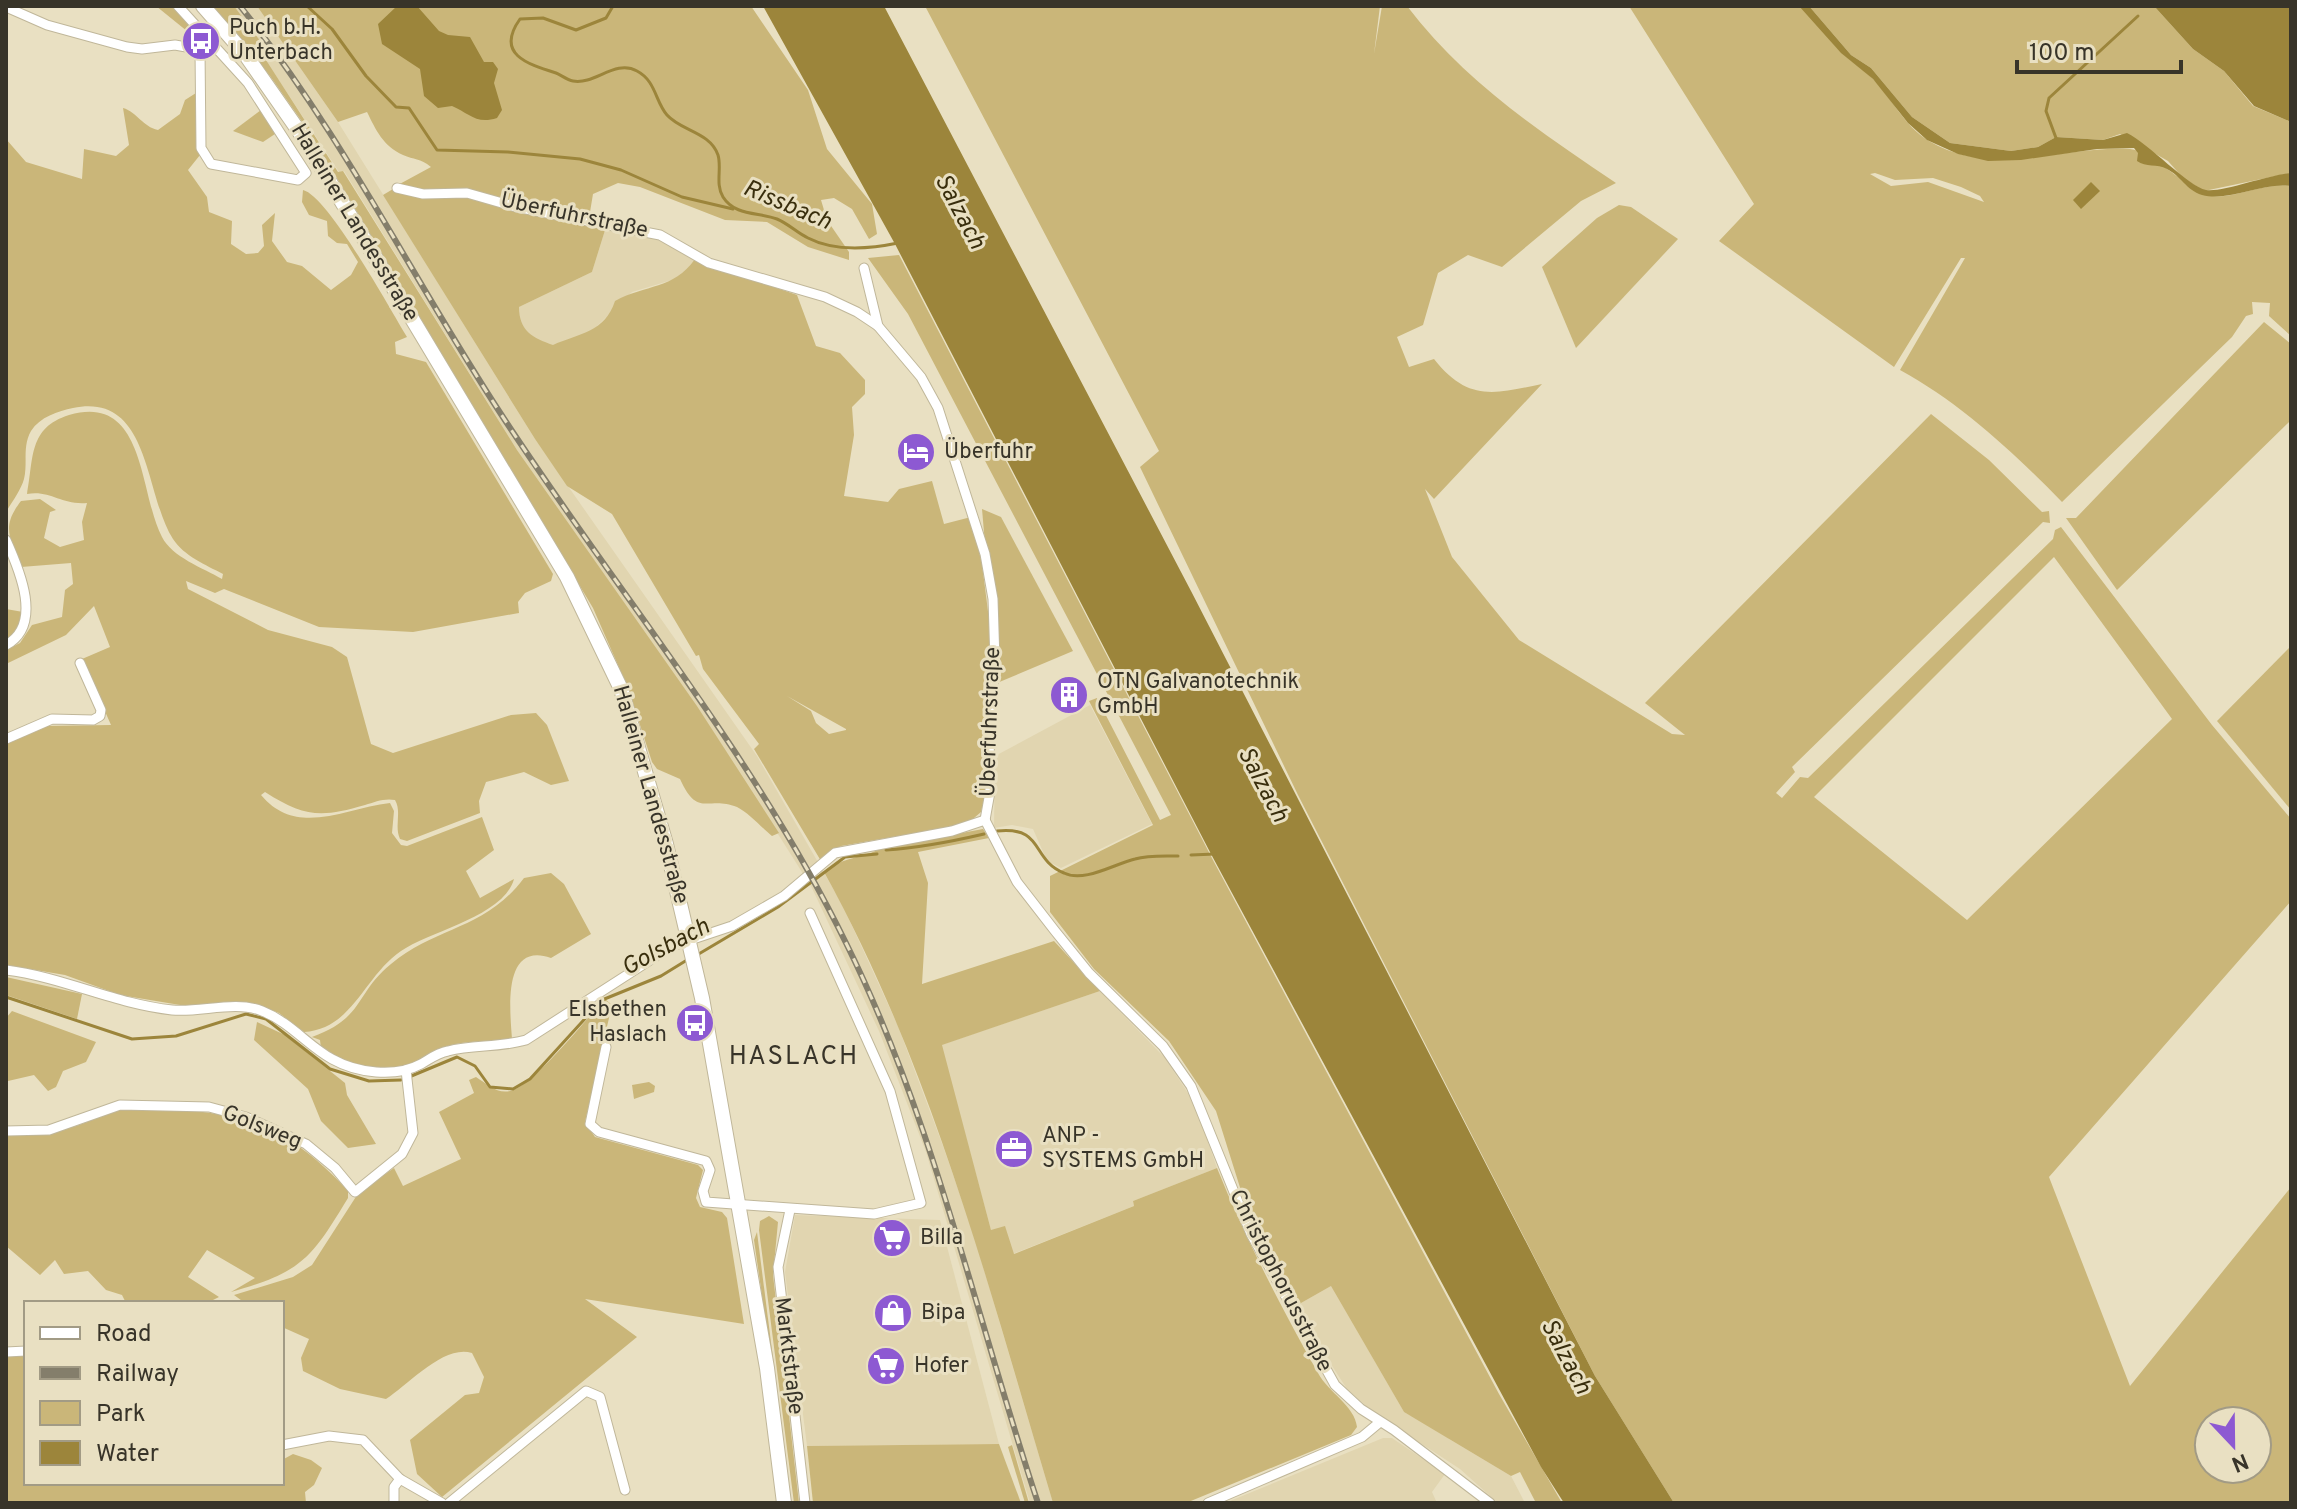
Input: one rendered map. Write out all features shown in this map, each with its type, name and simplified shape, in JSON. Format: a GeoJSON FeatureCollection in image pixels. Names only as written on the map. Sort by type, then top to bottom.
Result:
{"type":"FeatureCollection","features":[{"type":"Feature","properties":{"kind":"main road","name":"Halleiner Landesstraße"},"geometry":{"type":"LineString","coordinates":[[203,6],[245,54],[303,137],[587,611],[633,725],[695,964],[767,1368],[784,1503]]}},
{"type":"Feature","properties":{"kind":"street"},"geometry":{"type":"LineString","coordinates":[[178,6],[248,83],[306,173],[298,180],[211,164],[206,158],[201,148],[200,50]]}},
{"type":"Feature","properties":{"kind":"street"},"geometry":{"type":"LineString","coordinates":[[6,7],[47,25],[127,47],[142,49],[175,45],[200,50],[215,44]]}},
{"type":"Feature","properties":{"kind":"street","name":"Überfuhrstraße"},"geometry":{"type":"LineString","coordinates":[[397,188],[423,194],[467,193],[516,207],[660,235],[709,263],[825,297],[878,326],[920,375],[938,408],[985,554],[993,599],[995,661],[989,730],[990,792],[985,820],[952,831],[835,853],[784,896],[691,945],[672,946],[526,1040],[499,1048],[450,1050],[406,1070]]}},
{"type":"Feature","properties":{"kind":"street","name":"Überfuhrstraße"},"geometry":{"type":"LineString","coordinates":[[864,268],[878,326]]}},
{"type":"Feature","properties":{"kind":"street"},"geometry":{"type":"LineString","coordinates":[[6,540],[15,561],[27,619],[24,631],[6,645]]}},
{"type":"Feature","properties":{"kind":"street"},"geometry":{"type":"LineString","coordinates":[[6,739],[52,719],[93,720],[100,716],[101,710],[80,663]]}},
{"type":"Feature","properties":{"kind":"street","name":"Christophorusstraße"},"geometry":{"type":"LineString","coordinates":[[985,820],[1027,894],[1089,973],[1163,1046],[1191,1086],[1251,1234],[1319,1363],[1348,1400],[1490,1503]]}},
{"type":"Feature","properties":{"kind":"street"},"geometry":{"type":"LineString","coordinates":[[606,1047],[589,1118],[594,1130],[706,1161],[710,1170],[703,1191],[706,1202],[874,1214],[921,1203],[890,1091],[810,913]]}},
{"type":"Feature","properties":{"kind":"street"},"geometry":{"type":"LineString","coordinates":[[6,970],[46,975],[102,995],[172,1010],[246,1007],[261,1010],[303,1035],[330,1059],[376,1072],[406,1070]]}},
{"type":"Feature","properties":{"kind":"street","name":"Golsweg"},"geometry":{"type":"LineString","coordinates":[[6,1131],[49,1130],[120,1105],[209,1107],[246,1117],[306,1144],[335,1168],[355,1192],[402,1154],[413,1133],[406,1070]]}},
{"type":"Feature","properties":{"kind":"street","name":"Marktstraße"},"geometry":{"type":"LineString","coordinates":[[790,1210],[778,1267],[805,1503]]}},
{"type":"Feature","properties":{"kind":"street"},"geometry":{"type":"LineString","coordinates":[[449,1503],[586,1391],[600,1397],[625,1490]]}},
{"type":"Feature","properties":{"kind":"street"},"geometry":{"type":"LineString","coordinates":[[1208,1503],[1362,1437],[1380,1422]]}},
{"type":"Feature","properties":{"kind":"street"},"geometry":{"type":"LineString","coordinates":[[284,1445],[329,1436],[363,1440],[400,1479],[442,1503]]}},
{"type":"Feature","properties":{"kind":"street"},"geometry":{"type":"LineString","coordinates":[[394,1503],[394,1487],[400,1479]]}},
{"type":"Feature","properties":{"kind":"shaded area"},"geometry":{"type":"Polygon","coordinates":[[[234,6],[257,6],[338,122],[535,439],[757,756],[842,904],[898,1026],[943,1146],[972,1229],[1053,1503],[1030,1503],[926,1152],[879,1031],[812,888],[697,706],[517,450],[344,171],[339,172],[265,59],[272,58],[234,6]]]}},
{"type":"Feature","properties":{"kind":"shaded area"},"geometry":{"type":"Polygon","coordinates":[[[606,227],[659,239],[695,259],[682,277],[632,292],[591,332],[554,346],[531,338],[519,320],[519,307],[592,272],[606,227]]]}},
{"type":"Feature","properties":{"kind":"shaded area"},"geometry":{"type":"Polygon","coordinates":[[[1090,705],[1152,824],[1061,868],[1047,861],[1033,829],[1012,825],[994,828],[995,756],[1090,705]]]}},
{"type":"Feature","properties":{"kind":"shaded area"},"geometry":{"type":"Polygon","coordinates":[[[1100,991],[1165,1058],[1195,1104],[1217,1168],[1133,1201],[1134,1206],[1013,1254],[991,1230],[941,1045],[1100,991]]]}},
{"type":"Feature","properties":{"kind":"shaded area"},"geometry":{"type":"Polygon","coordinates":[[[795,1215],[940,1220],[999,1444],[807,1446],[785,1272],[795,1215]]]}},
{"type":"Feature","properties":{"kind":"shaded area"},"geometry":{"type":"Polygon","coordinates":[[[1389,1253],[1449,1439],[1511,1476],[1525,1503],[1498,1503],[1460,1469],[1373,1412],[1347,1389],[1294,1307],[1389,1253]],[[1333,1289],[1404,1412],[1411,1416],[1333,1289]]]}},
{"type":"Feature","properties":{"kind":"shaded area"},"geometry":{"type":"Polygon","coordinates":[[[1383,1438],[1392,1438],[1445,1474],[1432,1492],[1437,1503],[1225,1503],[1383,1438]]]}},
{"type":"Feature","properties":{"kind":"green space"},"geometry":{"type":"Polygon","coordinates":[[[156,6],[171,6],[189,23],[198,40],[156,6]]]}},
{"type":"Feature","properties":{"kind":"green space"},"geometry":{"type":"Polygon","coordinates":[[[213,6],[234,6],[273,58],[266,60],[338,172],[343,171],[517,450],[697,706],[779,833],[772,836],[737,807],[704,804],[692,799],[680,779],[657,769],[652,762],[628,688],[593,608],[310,133],[270,76],[213,6]]]}},
{"type":"Feature","properties":{"kind":"green space"},"geometry":{"type":"Polygon","coordinates":[[[257,6],[751,6],[808,90],[827,149],[872,204],[877,234],[869,239],[852,209],[834,198],[821,200],[827,220],[849,252],[849,260],[808,247],[767,222],[725,220],[640,187],[618,183],[593,194],[589,218],[484,194],[396,186],[431,167],[390,147],[367,112],[338,122],[257,6]]]}},
{"type":"Feature","properties":{"kind":"green space"},"geometry":{"type":"Polygon","coordinates":[[[925,6],[1380,6],[1374,54],[1382,6],[1407,6],[1429,33],[1478,81],[1531,124],[1616,183],[1581,201],[1502,267],[1468,255],[1438,273],[1423,325],[1397,337],[1409,367],[1434,359],[1446,373],[1470,388],[1496,392],[1542,384],[1434,499],[1425,489],[1452,557],[1519,640],[1672,734],[1685,735],[1645,703],[1931,414],[1989,460],[2042,512],[2049,511],[2050,523],[2043,522],[1792,767],[1795,772],[1776,793],[1782,798],[1800,777],[1808,778],[2053,539],[2055,530],[2061,527],[2212,725],[2291,819],[2291,901],[2049,1177],[2130,1386],[2291,1187],[2291,1503],[1674,1503],[1595,1376],[1298,795],[1140,467],[1159,451],[925,6]],[[2054,557],[1814,797],[1967,920],[2172,719],[2054,557]]]}},
{"type":"Feature","properties":{"kind":"green space"},"geometry":{"type":"Polygon","coordinates":[[[1629,6],[1799,6],[1840,51],[1872,78],[1912,128],[1929,141],[1953,152],[1978,158],[2003,159],[2130,149],[2148,156],[2192,187],[2213,196],[2271,186],[2291,186],[2291,336],[2269,316],[2270,303],[2252,302],[2253,314],[2246,316],[2232,337],[2062,502],[1986,430],[1945,398],[1900,370],[1965,258],[1961,258],[1894,367],[1719,241],[1754,204],[1629,6]],[[1870,174],[1891,186],[1928,182],[1984,202],[1980,196],[1961,187],[1933,178],[1895,180],[1870,174]]]}},
{"type":"Feature","properties":{"kind":"green space"},"geometry":{"type":"Polygon","coordinates":[[[1809,6],[2154,6],[2193,49],[2224,71],[2253,106],[2291,122],[2291,173],[2204,191],[2183,178],[2168,161],[2120,134],[2103,140],[2056,137],[2038,147],[2011,151],[1950,143],[1912,117],[1871,68],[1851,55],[1809,6]]]}},
{"type":"Feature","properties":{"kind":"green space"},"geometry":{"type":"Polygon","coordinates":[[[196,93],[200,155],[188,170],[207,197],[209,212],[232,221],[231,244],[246,254],[258,253],[264,246],[262,225],[275,213],[272,241],[287,262],[302,266],[331,290],[351,275],[358,262],[347,244],[337,243],[328,236],[327,221],[309,215],[302,202],[303,190],[314,197],[342,232],[407,337],[395,342],[396,354],[426,362],[553,574],[551,581],[525,593],[518,602],[519,613],[413,632],[319,627],[224,589],[215,593],[186,581],[188,589],[268,630],[332,647],[347,657],[371,744],[393,753],[511,715],[536,713],[547,725],[569,781],[551,785],[524,772],[486,782],[479,801],[480,813],[407,841],[400,839],[398,834],[395,800],[336,812],[313,813],[302,811],[265,792],[261,795],[275,808],[306,818],[390,803],[394,811],[392,833],[401,845],[407,846],[482,817],[494,850],[466,871],[480,898],[514,879],[507,892],[481,913],[401,951],[335,1022],[304,1032],[279,1013],[258,1005],[180,1005],[120,995],[65,975],[6,965],[6,744],[43,726],[111,725],[82,659],[110,647],[94,606],[66,635],[6,664],[6,650],[20,643],[32,625],[62,617],[65,590],[73,584],[71,563],[21,567],[9,533],[15,510],[21,501],[40,499],[56,510],[50,512],[44,538],[60,547],[84,540],[82,522],[87,503],[27,494],[35,446],[46,428],[69,415],[94,412],[113,418],[126,432],[136,451],[162,537],[180,556],[222,579],[223,574],[189,555],[173,539],[131,431],[117,415],[99,407],[61,411],[44,418],[35,426],[27,443],[23,483],[6,512],[6,139],[26,162],[82,179],[84,149],[116,156],[129,145],[123,108],[158,130],[180,114],[185,100],[196,93]]]}},
{"type":"Feature","properties":{"kind":"green space"},"geometry":{"type":"Polygon","coordinates":[[[261,110],[275,134],[263,142],[233,131],[261,110]]]}},
{"type":"Feature","properties":{"kind":"green space"},"geometry":{"type":"Polygon","coordinates":[[[393,189],[410,196],[467,194],[606,227],[592,272],[519,307],[524,328],[553,345],[590,330],[605,319],[615,301],[678,276],[695,259],[797,295],[816,346],[840,353],[865,380],[865,394],[852,407],[854,435],[844,496],[888,502],[899,489],[932,481],[944,524],[971,517],[982,564],[992,643],[985,795],[981,812],[967,824],[841,846],[821,861],[754,749],[759,744],[703,669],[699,655],[696,656],[612,514],[567,486],[383,195],[393,189]],[[787,696],[811,711],[816,723],[829,734],[846,729],[787,696]]]}},
{"type":"Feature","properties":{"kind":"green space"},"geometry":{"type":"Polygon","coordinates":[[[1619,205],[1631,207],[1678,239],[1576,348],[1542,267],[1597,218],[1619,205]]]}},
{"type":"Feature","properties":{"kind":"green space"},"geometry":{"type":"Polygon","coordinates":[[[899,255],[1214,862],[1499,1394],[1562,1503],[1536,1503],[1520,1472],[1511,1476],[1404,1412],[1331,1286],[1294,1307],[1243,1197],[1216,1111],[1169,1041],[1094,969],[1050,912],[1050,876],[1153,825],[1089,701],[1097,698],[1160,820],[1171,815],[908,314],[868,258],[899,255]]]}},
{"type":"Feature","properties":{"kind":"green space"},"geometry":{"type":"Polygon","coordinates":[[[2264,322],[2291,344],[2291,420],[2117,590],[2066,518],[2076,518],[2264,322]]]}},
{"type":"Feature","properties":{"kind":"green space"},"geometry":{"type":"Polygon","coordinates":[[[982,509],[1001,517],[1073,651],[997,683],[982,509]]]}},
{"type":"Feature","properties":{"kind":"green space"},"geometry":{"type":"Polygon","coordinates":[[[6,609],[23,612],[16,635],[6,641],[6,609]]]}},
{"type":"Feature","properties":{"kind":"green space"},"geometry":{"type":"Polygon","coordinates":[[[2291,646],[2291,810],[2217,721],[2291,646]]]}},
{"type":"Feature","properties":{"kind":"green space"},"geometry":{"type":"Polygon","coordinates":[[[983,829],[989,838],[918,852],[928,883],[922,984],[1054,941],[1100,991],[942,1045],[991,1230],[1005,1226],[1014,1254],[1134,1206],[1133,1201],[1217,1168],[1277,1298],[1304,1348],[1322,1380],[1355,1419],[1357,1427],[1351,1435],[1186,1503],[1053,1503],[981,1261],[927,1102],[863,947],[824,872],[838,863],[882,848],[983,829]]]}},
{"type":"Feature","properties":{"kind":"green space"},"geometry":{"type":"Polygon","coordinates":[[[551,873],[564,884],[591,934],[551,958],[535,955],[524,959],[512,981],[512,1039],[456,1044],[404,1066],[380,1069],[343,1059],[321,1048],[320,1040],[312,1037],[342,1022],[379,975],[408,952],[493,908],[524,878],[551,873]]]}},
{"type":"Feature","properties":{"kind":"green space"},"geometry":{"type":"Polygon","coordinates":[[[6,977],[82,994],[77,1019],[6,995],[6,977]]]}},
{"type":"Feature","properties":{"kind":"green space"},"geometry":{"type":"Polygon","coordinates":[[[605,999],[612,1005],[585,1122],[595,1137],[698,1165],[703,1170],[696,1198],[700,1207],[722,1212],[727,1218],[744,1324],[585,1299],[637,1337],[442,1497],[417,1474],[410,1440],[465,1395],[479,1393],[484,1377],[472,1353],[450,1354],[438,1360],[386,1399],[340,1389],[303,1371],[301,1358],[309,1339],[284,1328],[284,1301],[242,1301],[234,1295],[293,1277],[312,1265],[359,1192],[394,1168],[403,1186],[461,1159],[439,1112],[474,1093],[469,1080],[476,1077],[501,1091],[520,1087],[605,999]]]}},
{"type":"Feature","properties":{"kind":"green space"},"geometry":{"type":"Polygon","coordinates":[[[12,1011],[96,1042],[86,1062],[63,1071],[56,1087],[48,1091],[34,1075],[8,1081],[6,1018],[12,1011]]]}},
{"type":"Feature","properties":{"kind":"green space"},"geometry":{"type":"Polygon","coordinates":[[[257,1022],[285,1035],[345,1083],[347,1095],[376,1144],[348,1148],[321,1121],[308,1089],[254,1040],[257,1022]]]}},
{"type":"Feature","properties":{"kind":"green space"},"geometry":{"type":"Polygon","coordinates":[[[649,1082],[655,1086],[654,1092],[634,1099],[632,1085],[649,1082]]]}},
{"type":"Feature","properties":{"kind":"green space"},"geometry":{"type":"Polygon","coordinates":[[[130,1108],[195,1111],[250,1122],[298,1146],[348,1191],[348,1198],[324,1236],[302,1260],[289,1270],[255,1285],[231,1292],[255,1278],[207,1250],[188,1277],[219,1297],[211,1301],[125,1301],[122,1295],[106,1290],[88,1271],[64,1274],[55,1260],[40,1275],[6,1246],[6,1134],[67,1128],[130,1108]]]}},
{"type":"Feature","properties":{"kind":"green space"},"geometry":{"type":"Polygon","coordinates":[[[769,1216],[778,1222],[773,1275],[799,1503],[794,1503],[759,1230],[760,1221],[769,1216]]]}},
{"type":"Feature","properties":{"kind":"green space"},"geometry":{"type":"Polygon","coordinates":[[[757,1232],[789,1484],[754,1240],[757,1232]]]}},
{"type":"Feature","properties":{"kind":"green space"},"geometry":{"type":"Polygon","coordinates":[[[24,1355],[24,1485],[284,1485],[284,1459],[293,1454],[311,1460],[322,1468],[314,1485],[305,1492],[306,1503],[6,1503],[6,1357],[24,1355]]]}},
{"type":"Feature","properties":{"kind":"green space"},"geometry":{"type":"Polygon","coordinates":[[[999,1444],[1021,1503],[813,1503],[807,1446],[999,1444]]]}},
{"type":"Feature","properties":{"kind":"green space"},"geometry":{"type":"Polygon","coordinates":[[[1012,1445],[1029,1503],[1025,1503],[1008,1447],[1012,1445]]]}},
{"type":"Feature","properties":{"kind":"water"},"geometry":{"type":"Polygon","coordinates":[[[397,6],[417,6],[439,31],[470,37],[484,62],[493,62],[498,69],[494,83],[502,110],[497,118],[478,119],[452,106],[438,108],[424,96],[420,69],[382,44],[378,24],[397,6]]]}},
{"type":"Feature","properties":{"kind":"water","name":"Salzach"},"geometry":{"type":"Polygon","coordinates":[[[763,6],[884,6],[1191,591],[1595,1376],[1674,1503],[1564,1503],[1541,1467],[1211,854],[895,244],[763,6]]]}},
{"type":"Feature","properties":{"kind":"water"},"geometry":{"type":"Polygon","coordinates":[[[1799,6],[1809,6],[1851,55],[1871,68],[1912,117],[1950,143],[2011,151],[2038,147],[2056,137],[2103,140],[2127,133],[2189,181],[2206,190],[2291,173],[2291,186],[2224,196],[2202,195],[2167,169],[2137,161],[2138,153],[2134,148],[2097,149],[2021,160],[1988,161],[1958,154],[1927,140],[1908,123],[1873,79],[1841,53],[1799,6]]]}},
{"type":"Feature","properties":{"kind":"water"},"geometry":{"type":"Polygon","coordinates":[[[2154,6],[2291,6],[2291,122],[2254,106],[2224,71],[2193,49],[2154,6]]]}},
{"type":"Feature","properties":{"kind":"water"},"geometry":{"type":"Polygon","coordinates":[[[2091,182],[2100,191],[2081,209],[2073,200],[2091,182]]]}},
{"type":"Feature","properties":{"kind":"waterway"},"geometry":{"type":"LineString","coordinates":[[307,6],[332,29],[366,76],[396,107],[409,108],[437,150],[508,152],[580,159],[621,170],[682,197],[733,209]]}},
{"type":"Feature","properties":{"kind":"waterway","name":"Rissbach"},"geometry":{"type":"LineString","coordinates":[[613,6],[606,18],[576,30],[543,18],[520,19],[513,31],[513,49],[525,61],[573,81],[621,68],[629,68],[643,75],[667,115],[714,147],[719,160],[721,192],[734,207],[777,219],[808,238],[829,246],[864,248],[898,243]]}},
{"type":"Feature","properties":{"kind":"waterway"},"geometry":{"type":"LineString","coordinates":[[2056,138],[2046,111],[2049,98],[2138,16]]}},
{"type":"Feature","properties":{"kind":"waterway","name":"Golsbach"},"geometry":{"type":"LineString","coordinates":[[997,831],[1023,833],[1053,867],[1072,875],[1090,874],[1140,858],[1178,856]]}},
{"type":"Feature","properties":{"kind":"waterway","name":"Golsbach"},"geometry":{"type":"LineString","coordinates":[[886,850],[984,834]]}},
{"type":"Feature","properties":{"kind":"waterway","name":"Golsbach"},"geometry":{"type":"LineString","coordinates":[[697,955],[778,907],[845,857],[877,854]]}},
{"type":"Feature","properties":{"kind":"waterway","name":"Golsbach"},"geometry":{"type":"LineString","coordinates":[[1191,855],[1215,854]]}},
{"type":"Feature","properties":{"kind":"waterway","name":"Golsbach"},"geometry":{"type":"LineString","coordinates":[[409,1077],[457,1057],[475,1066],[490,1087],[513,1089],[530,1079],[602,1000],[661,976],[687,960]]}},
{"type":"Feature","properties":{"kind":"waterway","name":"Golsbach"},"geometry":{"type":"LineString","coordinates":[[6,997],[132,1039],[176,1036],[246,1014],[266,1019],[330,1069],[369,1081],[401,1080]]}},
{"type":"Feature","properties":{"kind":"railway"},"geometry":{"type":"LineString","coordinates":[[240,6],[343,154],[499,411],[725,737],[809,872],[846,943],[905,1080],[952,1220],[1038,1503]]}},
{"type":"Feature","properties":{"kind":"place","name":"Puch b.H. Unterbach"},"geometry":{"type":"Point","coordinates":[201,41]}},
{"type":"Feature","properties":{"kind":"place","name":"Überfuhr"},"geometry":{"type":"Point","coordinates":[916,452]}},
{"type":"Feature","properties":{"kind":"place","name":"OTN Galvanotechnik GmbH"},"geometry":{"type":"Point","coordinates":[1069,695]}},
{"type":"Feature","properties":{"kind":"place","name":"Elsbethen Haslach"},"geometry":{"type":"Point","coordinates":[695,1023]}},
{"type":"Feature","properties":{"kind":"place","name":"ANP - SYSTEMS GmbH"},"geometry":{"type":"Point","coordinates":[1014,1149]}},
{"type":"Feature","properties":{"kind":"place","name":"Billa"},"geometry":{"type":"Point","coordinates":[892,1238]}},
{"type":"Feature","properties":{"kind":"place","name":"Bipa"},"geometry":{"type":"Point","coordinates":[893,1313]}},
{"type":"Feature","properties":{"kind":"place","name":"Hofer"},"geometry":{"type":"Point","coordinates":[886,1366]}},
{"type":"Feature","properties":{"kind":"district","name":"HASLACH"},"geometry":{"type":"Point","coordinates":[794,1057]}}]}
